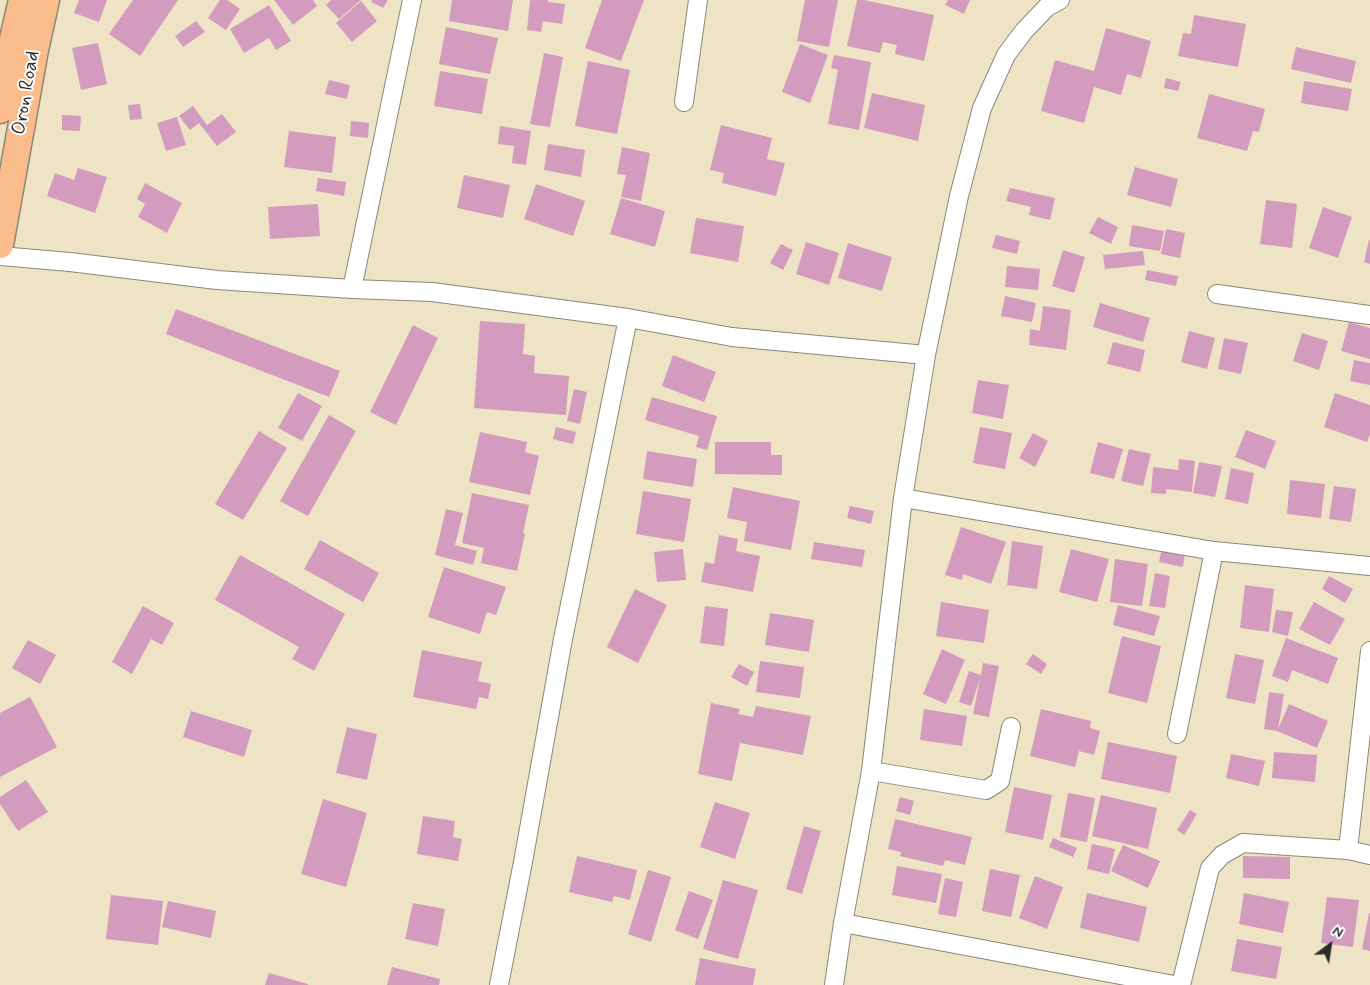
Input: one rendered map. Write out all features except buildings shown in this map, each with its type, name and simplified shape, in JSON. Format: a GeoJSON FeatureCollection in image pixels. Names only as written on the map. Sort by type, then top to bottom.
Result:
{"type":"FeatureCollection","features":[{"type":"Feature","properties":{"kind":"highway","name":"Oron Road"},"geometry":{"type":"LineString","coordinates":[[0,110],[22,0]]}},
{"type":"Feature","properties":{"kind":"highway","name":"Oron Road"},"geometry":{"type":"LineString","coordinates":[[0,245],[35,50],[46,0]]}},
{"type":"Feature","properties":{"kind":"street"},"geometry":{"type":"LineString","coordinates":[[352,289],[412,0]]}},
{"type":"Feature","properties":{"kind":"street"},"geometry":{"type":"LineString","coordinates":[[684,102],[698,0]]}},
{"type":"Feature","properties":{"kind":"street"},"geometry":{"type":"LineString","coordinates":[[834,985],[870,771],[903,498],[926,355],[959,196],[982,108],[1006,54],[1024,31],[1047,7],[1060,0]]}},
{"type":"Feature","properties":{"kind":"street"},"geometry":{"type":"LineString","coordinates":[[0,256],[70,262],[217,280],[432,292],[628,318],[732,337],[926,355]]}},
{"type":"Feature","properties":{"kind":"street"},"geometry":{"type":"LineString","coordinates":[[1217,294],[1370,315]]}},
{"type":"Feature","properties":{"kind":"street"},"geometry":{"type":"LineString","coordinates":[[499,985],[563,638],[628,318]]}},
{"type":"Feature","properties":{"kind":"street"},"geometry":{"type":"LineString","coordinates":[[903,498],[1214,551],[1370,566]]}},
{"type":"Feature","properties":{"kind":"street"},"geometry":{"type":"LineString","coordinates":[[1177,734],[1214,551]]}},
{"type":"Feature","properties":{"kind":"street"},"geometry":{"type":"LineString","coordinates":[[1348,850],[1370,651]]}},
{"type":"Feature","properties":{"kind":"street"},"geometry":{"type":"LineString","coordinates":[[870,771],[986,790],[1000,781],[1011,727]]}},
{"type":"Feature","properties":{"kind":"street"},"geometry":{"type":"LineString","coordinates":[[1181,985],[1210,868],[1222,855],[1243,843],[1348,850],[1370,855]]}},
{"type":"Feature","properties":{"kind":"street"},"geometry":{"type":"LineString","coordinates":[[843,923],[1174,985]]}}]}
